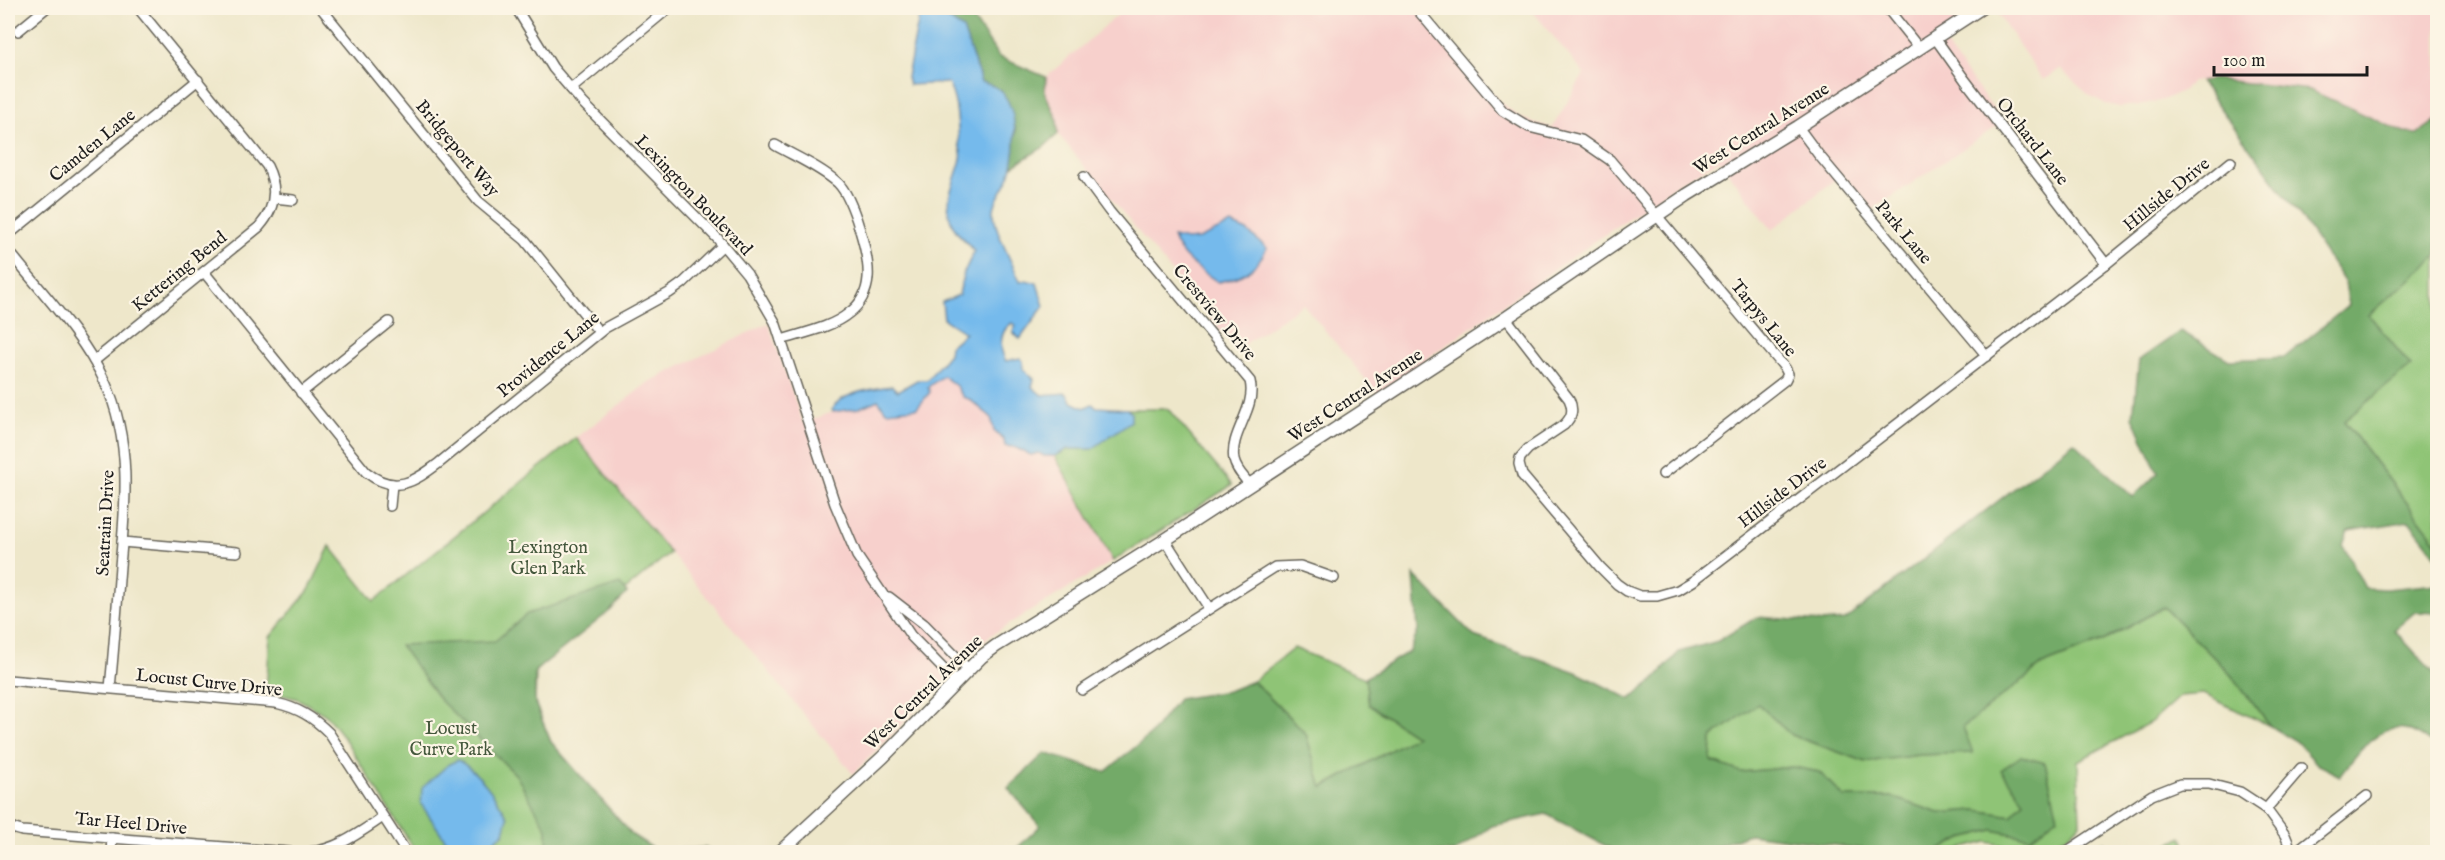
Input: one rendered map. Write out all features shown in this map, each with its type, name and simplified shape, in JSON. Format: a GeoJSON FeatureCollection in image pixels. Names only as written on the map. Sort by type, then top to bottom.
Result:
{"type":"FeatureCollection","features":[{"type":"Feature","properties":{"kind":"main road","name":"West Central Avenue"},"geometry":{"type":"LineString","coordinates":[[785,851],[996,646],[1250,485],[1506,318],[1658,215],[1981,8]]}},
{"type":"Feature","properties":{"kind":"street"},"geometry":{"type":"LineString","coordinates":[[18,31],[46,8]]}},
{"type":"Feature","properties":{"kind":"street"},"geometry":{"type":"LineString","coordinates":[[138,8],[267,166],[272,177],[274,198],[293,200]]}},
{"type":"Feature","properties":{"kind":"street","name":"Bridgeport Way"},"geometry":{"type":"LineString","coordinates":[[321,8],[478,201],[525,240],[599,332]]}},
{"type":"Feature","properties":{"kind":"street","name":"Lexington Boulevard"},"geometry":{"type":"LineString","coordinates":[[516,8],[553,68],[610,132],[723,245],[761,295],[781,340],[847,536],[865,569],[911,636],[957,683]]}},
{"type":"Feature","properties":{"kind":"street"},"geometry":{"type":"LineString","coordinates":[[571,89],[669,8]]}},
{"type":"Feature","properties":{"kind":"street"},"geometry":{"type":"LineString","coordinates":[[1416,8],[1503,111],[1529,127],[1577,139],[1591,146],[1610,160],[1658,215]]}},
{"type":"Feature","properties":{"kind":"street"},"geometry":{"type":"LineString","coordinates":[[1887,8],[1919,48]]}},
{"type":"Feature","properties":{"kind":"street","name":"Orchard Lane"},"geometry":{"type":"LineString","coordinates":[[1935,38],[2106,264]]}},
{"type":"Feature","properties":{"kind":"street","name":"Camden Lane"},"geometry":{"type":"LineString","coordinates":[[8,235],[198,80]]}},
{"type":"Feature","properties":{"kind":"street","name":"Park Lane"},"geometry":{"type":"LineString","coordinates":[[1798,127],[1987,356]]}},
{"type":"Feature","properties":{"kind":"street"},"geometry":{"type":"LineString","coordinates":[[775,145],[829,177],[843,189],[849,198],[862,240],[868,275],[867,286],[861,300],[848,314],[828,325],[781,340]]}},
{"type":"Feature","properties":{"kind":"street","name":"Hillside Drive"},"geometry":{"type":"LineString","coordinates":[[1506,318],[1569,399],[1572,410],[1569,420],[1564,425],[1525,452],[1519,464],[1522,475],[1617,584],[1627,591],[1649,597],[1678,590],[1694,581],[2106,264],[2231,162]]}},
{"type":"Feature","properties":{"kind":"street","name":"Crestview Drive"},"geometry":{"type":"LineString","coordinates":[[1084,177],[1109,211],[1250,381],[1251,396],[1234,452],[1237,468],[1250,485]]}},
{"type":"Feature","properties":{"kind":"street","name":"Kettering Bend"},"geometry":{"type":"LineString","coordinates":[[94,361],[260,227],[271,209],[274,198]]}},
{"type":"Feature","properties":{"kind":"street","name":"Tarpys Lane"},"geometry":{"type":"LineString","coordinates":[[1658,215],[1788,374],[1785,380],[1663,474]]}},
{"type":"Feature","properties":{"kind":"street","name":"Providence Lane"},"geometry":{"type":"LineString","coordinates":[[392,484],[408,483],[419,478],[599,332],[669,293],[683,283],[723,245]]}},
{"type":"Feature","properties":{"kind":"street","name":"Seatrain Drive"},"geometry":{"type":"LineString","coordinates":[[8,250],[94,361],[113,402],[124,446],[126,485],[110,688]]}},
{"type":"Feature","properties":{"kind":"street"},"geometry":{"type":"LineString","coordinates":[[204,272],[366,472],[379,481],[392,484],[390,506]]}},
{"type":"Feature","properties":{"kind":"street"},"geometry":{"type":"LineString","coordinates":[[301,393],[389,322]]}},
{"type":"Feature","properties":{"kind":"street"},"geometry":{"type":"LineString","coordinates":[[1165,540],[1209,608]]}},
{"type":"Feature","properties":{"kind":"street"},"geometry":{"type":"LineString","coordinates":[[122,542],[237,552]]}},
{"type":"Feature","properties":{"kind":"street"},"geometry":{"type":"LineString","coordinates":[[1082,690],[1264,572],[1283,566],[1300,566],[1334,579]]}},
{"type":"Feature","properties":{"kind":"street","name":"Lexington Boulevard"},"geometry":{"type":"LineString","coordinates":[[882,592],[924,624],[969,670]]}},
{"type":"Feature","properties":{"kind":"street","name":"Locust Curve Drive"},"geometry":{"type":"LineString","coordinates":[[8,680],[276,703],[298,710],[318,722],[329,733],[406,852]]}},
{"type":"Feature","properties":{"kind":"street"},"geometry":{"type":"LineString","coordinates":[[2266,809],[2301,768]]}},
{"type":"Feature","properties":{"kind":"street"},"geometry":{"type":"LineString","coordinates":[[2066,852],[2152,795],[2180,784],[2209,784],[2240,792],[2266,809],[2294,852],[2367,796]]}},
{"type":"Feature","properties":{"kind":"street"},"geometry":{"type":"LineString","coordinates":[[309,852],[331,848],[383,817]]}},
{"type":"Feature","properties":{"kind":"street","name":"Tar Heel Drive"},"geometry":{"type":"LineString","coordinates":[[8,827],[22,831],[289,852]]}},
{"type":"Feature","properties":{"kind":"street"},"geometry":{"type":"LineString","coordinates":[[111,852],[112,838]]}},
{"type":"Feature","properties":{"kind":"shaded area"},"geometry":{"type":"Polygon","coordinates":[[[1126,8],[1421,8],[1499,101],[1521,118],[1552,128],[1584,74],[1530,8],[2437,8],[2437,120],[2417,134],[2405,133],[2310,90],[2214,79],[2192,82],[2182,91],[2163,100],[2120,107],[2106,104],[2089,95],[2060,69],[2043,80],[1995,10],[1943,42],[2003,122],[1872,210],[1842,174],[1772,230],[1719,160],[1676,185],[1377,393],[1303,304],[1236,350],[1058,134],[1057,118],[1045,93],[1046,77],[1126,8]]]}},
{"type":"Feature","properties":{"kind":"shaded area"},"geometry":{"type":"Polygon","coordinates":[[[768,323],[803,423],[833,412],[859,408],[878,400],[927,387],[943,376],[956,387],[963,397],[969,399],[991,417],[994,431],[1004,440],[1031,455],[1039,453],[1044,456],[1055,456],[1113,561],[988,637],[853,774],[576,438],[649,382],[768,323]]]}},
{"type":"Feature","properties":{"kind":"green space"},"geometry":{"type":"Polygon","coordinates":[[[935,8],[966,8],[999,57],[1046,77],[1045,93],[1057,118],[1058,134],[1044,147],[1011,167],[1016,130],[1001,90],[981,82],[963,29],[935,8]]]}},
{"type":"Feature","properties":{"kind":"green space"},"geometry":{"type":"Polygon","coordinates":[[[2214,79],[2310,90],[2405,133],[2417,134],[2437,120],[2437,256],[2369,315],[2411,366],[2344,421],[2437,542],[2437,557],[2409,521],[2348,531],[2343,545],[2365,588],[2386,589],[2437,584],[2437,613],[2415,612],[2394,630],[2433,672],[2437,682],[2437,746],[2412,731],[2397,729],[2387,731],[2368,743],[2340,776],[2318,765],[2296,741],[2270,726],[2231,675],[2164,607],[2103,641],[2042,665],[1963,727],[1973,753],[1919,755],[1866,762],[1791,735],[1758,704],[1712,737],[1711,761],[1741,772],[1793,767],[1819,772],[1844,797],[1892,797],[1939,813],[1976,810],[2011,816],[2024,801],[2001,770],[2021,756],[2045,763],[2058,817],[2030,838],[1993,830],[1962,838],[1936,852],[1885,852],[1749,834],[1700,852],[1617,852],[1546,814],[1492,826],[1455,852],[1013,852],[1040,826],[1008,788],[1045,753],[1105,772],[1151,734],[1178,699],[1228,691],[1253,681],[1306,734],[1322,788],[1416,736],[1369,705],[1365,678],[1410,651],[1418,631],[1414,575],[1474,636],[1576,672],[1630,699],[1654,680],[1679,652],[1718,641],[1757,617],[1821,622],[1845,620],[2074,442],[2133,497],[2158,473],[2133,417],[2139,360],[2181,331],[2229,360],[2285,357],[2349,305],[2345,283],[2303,220],[2200,81],[2214,79]]]}},
{"type":"Feature","properties":{"kind":"green space"},"geometry":{"type":"Polygon","coordinates":[[[2437,256],[2437,542],[2344,421],[2410,366],[2369,315],[2437,256]]]}},
{"type":"Feature","properties":{"kind":"green space"},"geometry":{"type":"Polygon","coordinates":[[[1127,409],[1168,409],[1232,485],[1113,561],[1055,456],[1068,449],[1083,448],[1131,413],[1127,409]]]}},
{"type":"Feature","properties":{"kind":"green space","name":"Locust Curve Park"},"geometry":{"type":"Polygon","coordinates":[[[576,438],[670,553],[566,639],[536,671],[535,703],[551,742],[632,835],[657,851],[707,848],[714,852],[416,852],[344,738],[326,715],[298,699],[266,691],[270,637],[309,590],[330,546],[374,601],[576,438]]]}},
{"type":"Feature","properties":{"kind":"green space"},"geometry":{"type":"Polygon","coordinates":[[[620,584],[627,593],[611,610],[535,671],[535,703],[551,742],[632,835],[657,851],[707,848],[714,852],[547,852],[547,829],[516,775],[440,700],[400,645],[495,641],[527,614],[620,584]]]}},
{"type":"Feature","properties":{"kind":"green space"},"geometry":{"type":"Polygon","coordinates":[[[2164,607],[2231,675],[2270,726],[2203,694],[2180,696],[2151,722],[2078,761],[2080,824],[2066,837],[2033,852],[1987,842],[1948,852],[1936,852],[1962,838],[1993,830],[2030,838],[2057,817],[2045,763],[2021,756],[2024,801],[2011,816],[1976,810],[1939,813],[1892,797],[1844,797],[1819,772],[1793,767],[1741,772],[1711,761],[1712,737],[1758,703],[1791,735],[1866,762],[1919,755],[1972,753],[1963,727],[2042,665],[2103,641],[2164,607]]]}},
{"type":"Feature","properties":{"kind":"green space"},"geometry":{"type":"Polygon","coordinates":[[[1294,648],[1365,678],[1369,705],[1417,736],[1321,788],[1306,734],[1253,681],[1294,648]]]}},
{"type":"Feature","properties":{"kind":"green space"},"geometry":{"type":"Polygon","coordinates":[[[2182,837],[2187,852],[2156,852],[2182,837]]]}},
{"type":"Feature","properties":{"kind":"green space"},"geometry":{"type":"Polygon","coordinates":[[[2104,842],[2115,852],[2088,852],[2104,842]]]}},
{"type":"Feature","properties":{"kind":"water"},"geometry":{"type":"Polygon","coordinates":[[[927,8],[938,8],[949,20],[963,29],[981,82],[1001,91],[1007,100],[1014,122],[1015,146],[1011,169],[995,204],[995,220],[1000,238],[1020,282],[1026,280],[1037,283],[1044,306],[1020,339],[1013,332],[1016,325],[1012,323],[1008,326],[1001,346],[1004,356],[1006,361],[1020,358],[1023,361],[1023,369],[1034,379],[1032,387],[1042,395],[1066,393],[1072,402],[1084,408],[1092,404],[1097,407],[1127,409],[1131,413],[1131,421],[1092,449],[1068,449],[1055,456],[1044,456],[1039,453],[1031,455],[1014,447],[1005,446],[1004,440],[994,431],[991,417],[969,399],[963,397],[956,386],[943,376],[928,387],[930,392],[917,408],[886,411],[878,400],[859,408],[833,412],[832,409],[837,403],[850,395],[892,386],[898,391],[917,380],[927,380],[949,354],[950,346],[965,333],[944,319],[942,302],[959,295],[963,275],[974,251],[955,230],[950,220],[948,206],[961,157],[955,105],[948,83],[909,85],[907,77],[919,17],[927,8]]]}},
{"type":"Feature","properties":{"kind":"water"},"geometry":{"type":"Polygon","coordinates":[[[1231,224],[1247,231],[1267,248],[1253,268],[1234,278],[1218,282],[1185,257],[1173,237],[1186,240],[1199,239],[1231,224]]]}},
{"type":"Feature","properties":{"kind":"water"},"geometry":{"type":"Polygon","coordinates":[[[458,760],[480,778],[508,817],[504,833],[486,848],[475,852],[463,852],[451,848],[421,804],[422,788],[449,764],[458,760]]]}},
{"type":"Feature","properties":{"kind":"park label","name":"Lexington Glen Park"},"geometry":{"type":"Point","coordinates":[548,557]}}]}
